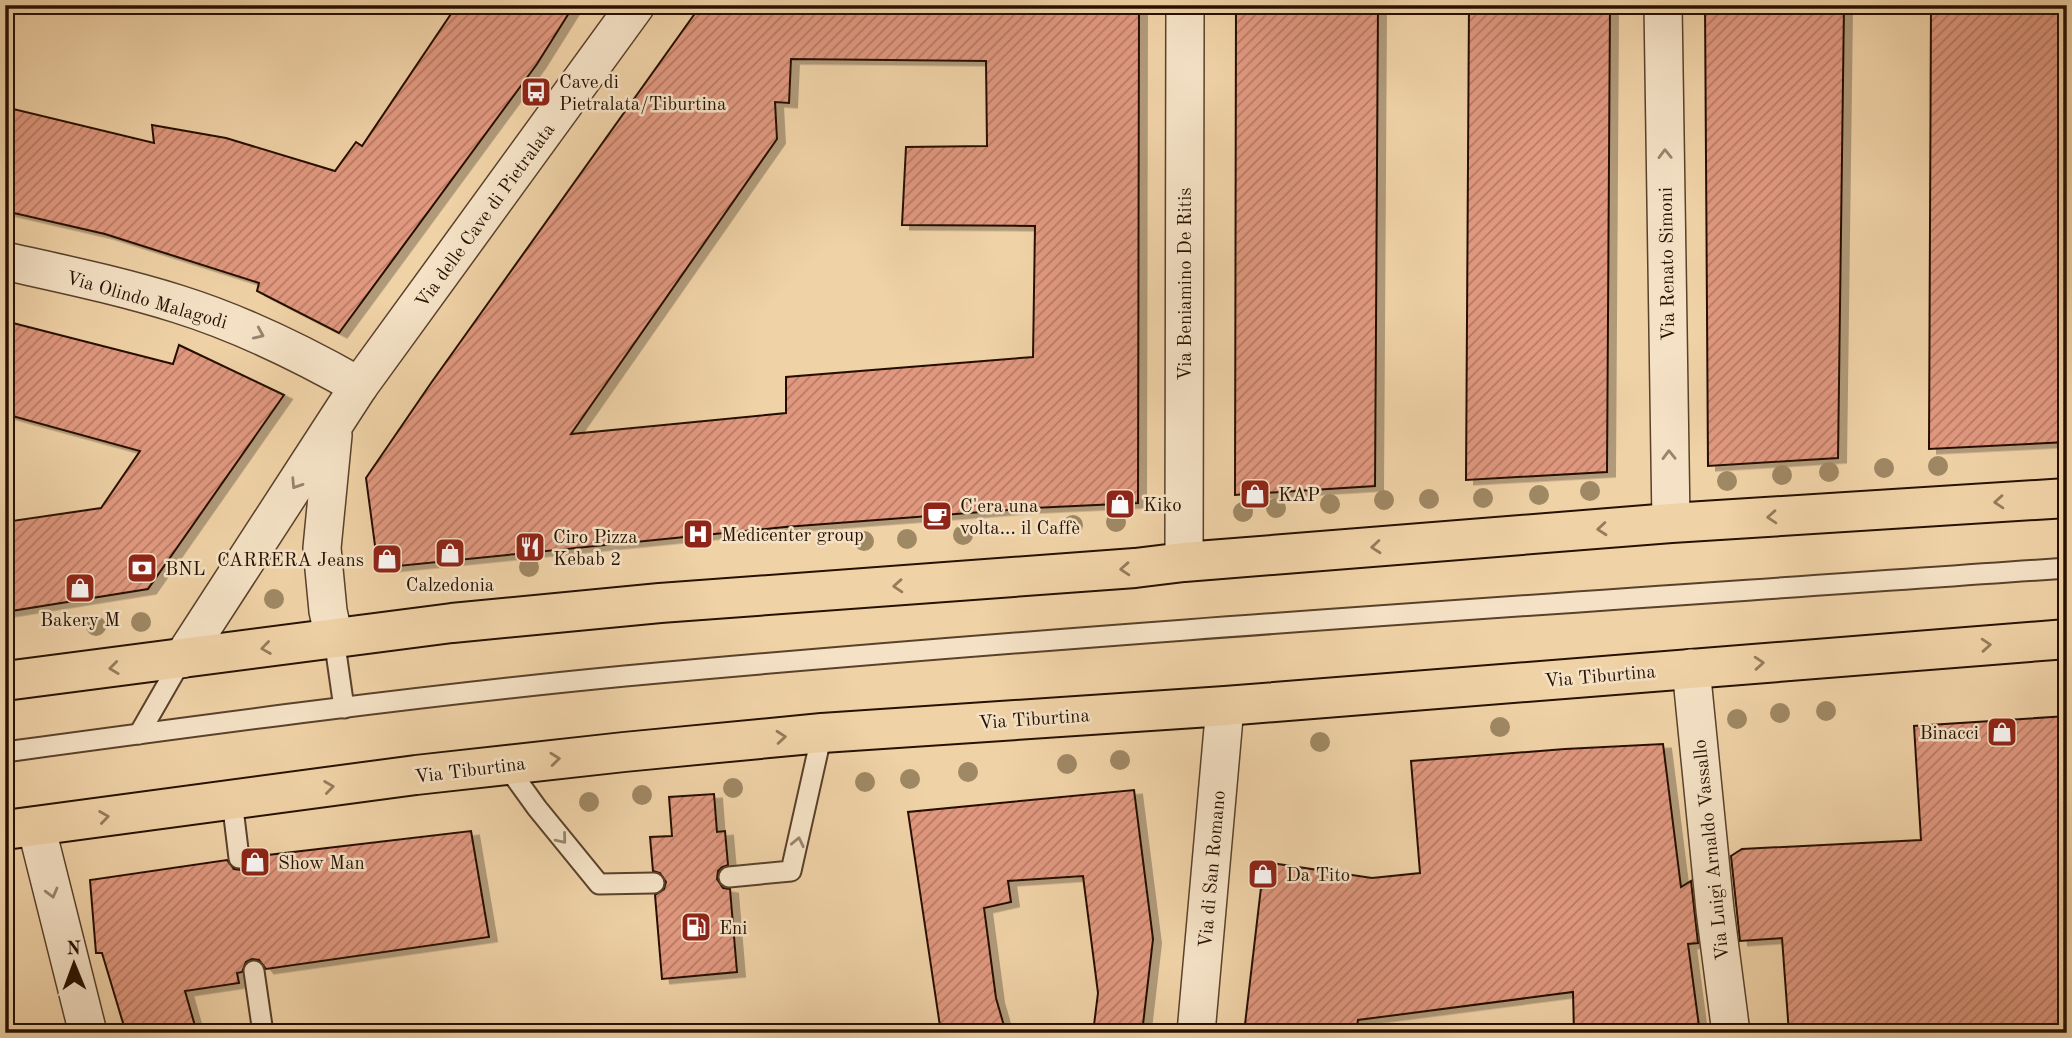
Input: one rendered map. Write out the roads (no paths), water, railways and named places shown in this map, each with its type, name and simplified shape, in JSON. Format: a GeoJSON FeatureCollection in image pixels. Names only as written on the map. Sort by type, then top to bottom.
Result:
{"type":"FeatureCollection","features":[{"type":"Feature","properties":{"kind":"main road"},"geometry":{"type":"LineString","coordinates":[[5,681],[452,623],[648,604],[1135,568],[1671,523],[2067,498]]}},
{"type":"Feature","properties":{"kind":"main road","name":"Via Tiburtina"},"geometry":{"type":"LineString","coordinates":[[21,828],[506,765],[822,733],[1225,706],[2067,639]]}},
{"type":"Feature","properties":{"kind":"street","name":"Via delle Cave di Pietralata"},"geometry":{"type":"LineString","coordinates":[[182,659],[359,386],[636,5]]}},
{"type":"Feature","properties":{"kind":"street","name":"Via Beniamino De Ritis"},"geometry":{"type":"LineString","coordinates":[[1184,562],[1185,5]]}},
{"type":"Feature","properties":{"kind":"street","name":"Via Renato Simoni"},"geometry":{"type":"LineString","coordinates":[[1662,5],[1671,523]]}},
{"type":"Feature","properties":{"kind":"street","name":"Via Olindo Malagodi"},"geometry":{"type":"LineString","coordinates":[[5,261],[136,292],[199,311],[268,338],[359,386]]}},
{"type":"Feature","properties":{"kind":"street","name":"Via delle Cave di Pietralata"},"geometry":{"type":"LineString","coordinates":[[334,427],[322,548],[328,611],[334,638]]}},
{"type":"Feature","properties":{"kind":"street","name":"Via Luigi Arnaldo Vassallo"},"geometry":{"type":"LineString","coordinates":[[1691,668],[1713,896],[1731,1033]]}},
{"type":"Feature","properties":{"kind":"street","name":"Via di San Romano"},"geometry":{"type":"LineString","coordinates":[[1196,1033],[1225,706]]}},
{"type":"Feature","properties":{"kind":"street"},"geometry":{"type":"LineString","coordinates":[[21,828],[89,1033]]}},
{"type":"Feature","properties":{"kind":"lane"},"geometry":{"type":"LineString","coordinates":[[5,752],[344,708],[620,677],[854,656],[2067,568]]}},
{"type":"Feature","properties":{"kind":"lane"},"geometry":{"type":"LineString","coordinates":[[334,638],[344,708]]}},
{"type":"Feature","properties":{"kind":"lane"},"geometry":{"type":"LineString","coordinates":[[139,734],[182,659]]}},
{"type":"Feature","properties":{"kind":"lane"},"geometry":{"type":"LineString","coordinates":[[729,877],[791,872],[822,733]]}},
{"type":"Feature","properties":{"kind":"lane"},"geometry":{"type":"LineString","coordinates":[[506,765],[599,884],[654,883]]}},
{"type":"Feature","properties":{"kind":"lane"},"geometry":{"type":"LineString","coordinates":[[232,800],[239,858]]}},
{"type":"Feature","properties":{"kind":"lane"},"geometry":{"type":"LineString","coordinates":[[254,971],[263,1033]]}},
{"type":"Feature","properties":{"kind":"place","name":"Cave di Pietralata/Tiburtina"},"geometry":{"type":"Point","coordinates":[536,92]}},
{"type":"Feature","properties":{"kind":"place","name":"KAP"},"geometry":{"type":"Point","coordinates":[1255,494]}},
{"type":"Feature","properties":{"kind":"place","name":"Kiko"},"geometry":{"type":"Point","coordinates":[1120,504]}},
{"type":"Feature","properties":{"kind":"place","name":"C'era una volta... il Caffè"},"geometry":{"type":"Point","coordinates":[937,516]}},
{"type":"Feature","properties":{"kind":"place","name":"Medicenter group"},"geometry":{"type":"Point","coordinates":[698,534]}},
{"type":"Feature","properties":{"kind":"place","name":"Ciro Pizza Kebab 2"},"geometry":{"type":"Point","coordinates":[530,547]}},
{"type":"Feature","properties":{"kind":"place","name":"Calzedonia"},"geometry":{"type":"Point","coordinates":[450,553]}},
{"type":"Feature","properties":{"kind":"place","name":"CARRERA Jeans"},"geometry":{"type":"Point","coordinates":[387,559]}},
{"type":"Feature","properties":{"kind":"place","name":"BNL"},"geometry":{"type":"Point","coordinates":[142,568]}},
{"type":"Feature","properties":{"kind":"place","name":"Bakery M"},"geometry":{"type":"Point","coordinates":[80,588]}},
{"type":"Feature","properties":{"kind":"place","name":"Binacci"},"geometry":{"type":"Point","coordinates":[2002,732]}},
{"type":"Feature","properties":{"kind":"place","name":"Show Man"},"geometry":{"type":"Point","coordinates":[255,862]}},
{"type":"Feature","properties":{"kind":"place","name":"Da Tito"},"geometry":{"type":"Point","coordinates":[1263,874]}},
{"type":"Feature","properties":{"kind":"place","name":"Eni"},"geometry":{"type":"Point","coordinates":[696,927]}}]}
